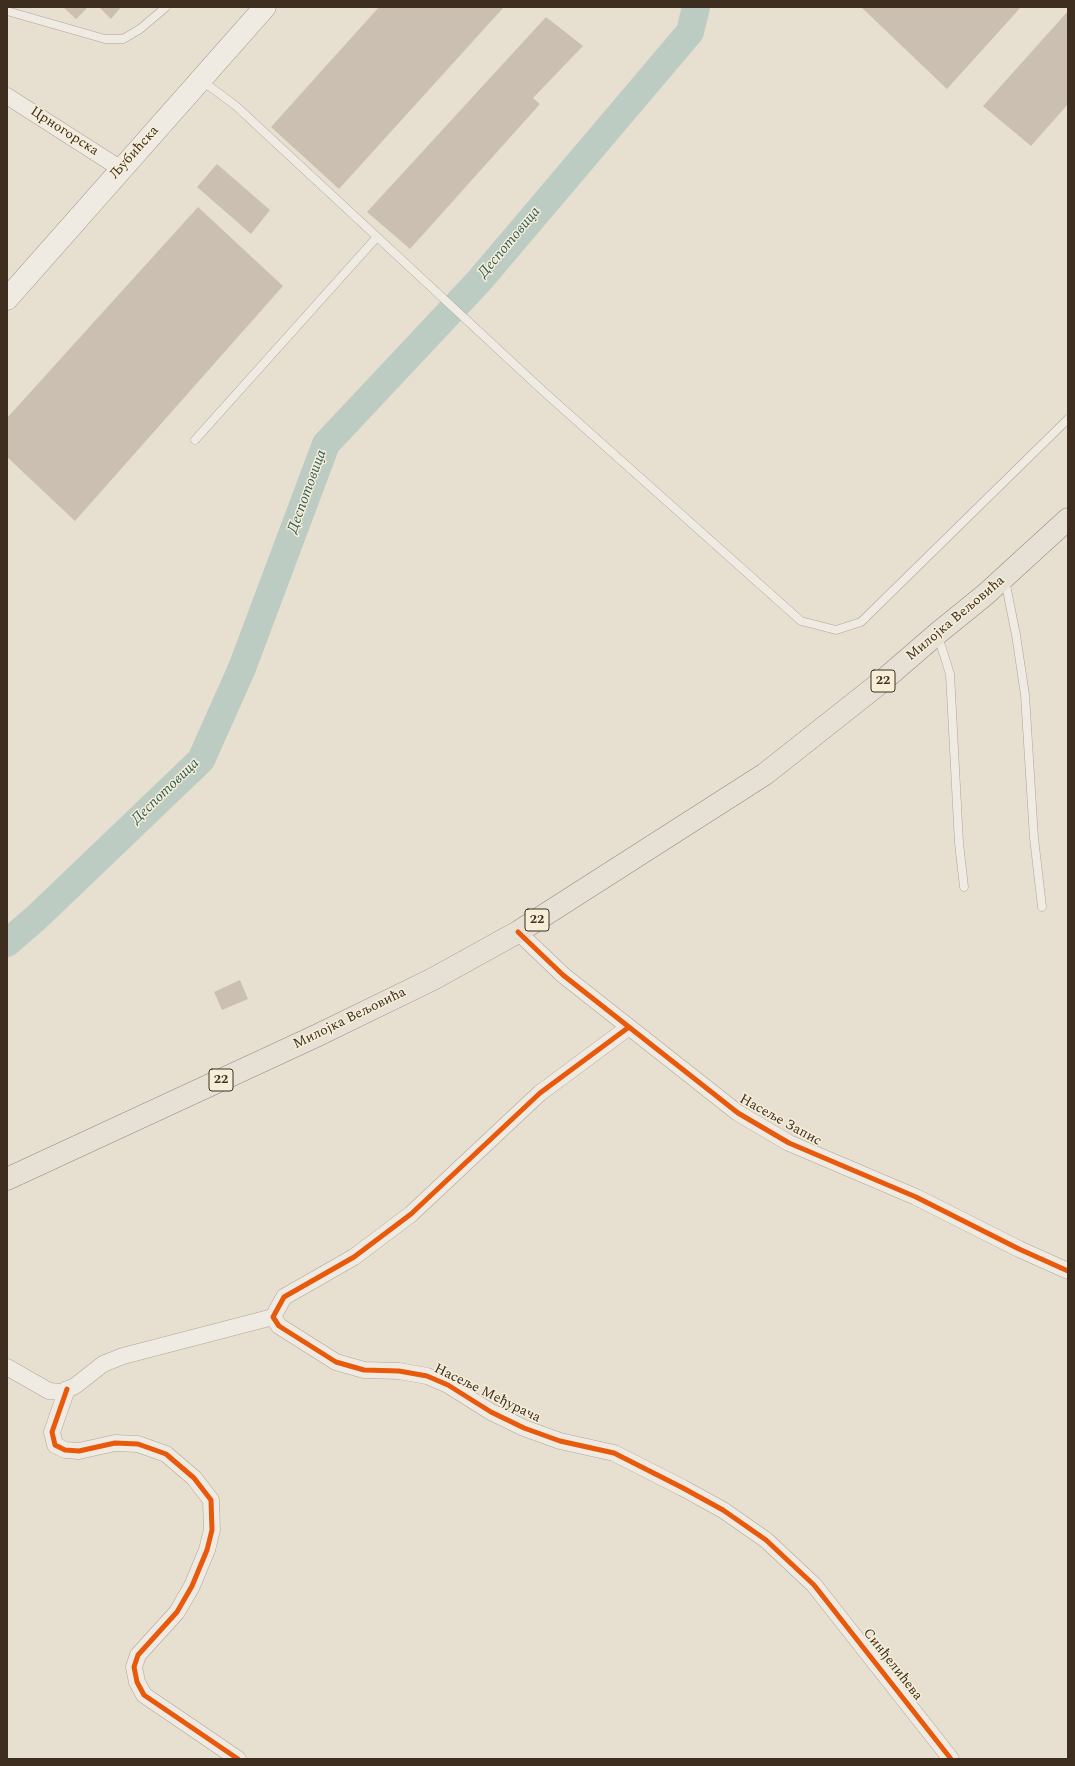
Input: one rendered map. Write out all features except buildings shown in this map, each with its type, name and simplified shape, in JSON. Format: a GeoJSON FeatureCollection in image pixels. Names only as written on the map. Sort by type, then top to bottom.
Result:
{"type":"FeatureCollection","features":[{"type":"Feature","properties":{"kind":"main road","name":"Милојка Вељовића"},"geometry":{"type":"LineString","coordinates":[[7,1178],[316,1036],[433,979],[518,932],[637,857],[771,769],[880,683],[1005,578],[1068,519]]}},
{"type":"Feature","properties":{"kind":"street","name":"Љубићска"},"geometry":{"type":"LineString","coordinates":[[7,299],[265,7]]}},
{"type":"Feature","properties":{"kind":"street","name":"Црногорска"},"geometry":{"type":"LineString","coordinates":[[7,96],[121,169]]}},
{"type":"Feature","properties":{"kind":"street","name":"Насеље Запис"},"geometry":{"type":"LineString","coordinates":[[518,932],[563,975],[738,1113],[789,1143],[916,1197],[1019,1249],[1068,1271]]}},
{"type":"Feature","properties":{"kind":"street"},"geometry":{"type":"LineString","coordinates":[[7,1367],[49,1391],[62,1392],[75,1386],[102,1364],[123,1356],[273,1317],[284,1296],[354,1256],[411,1214],[540,1093],[629,1027]]}},
{"type":"Feature","properties":{"kind":"street","name":"Насеље Међурача"},"geometry":{"type":"LineString","coordinates":[[273,1317],[279,1326],[336,1362],[364,1370],[399,1371],[427,1376],[448,1385],[491,1412],[524,1428],[560,1440],[614,1453],[683,1488],[722,1510],[766,1540],[814,1585]]}},
{"type":"Feature","properties":{"kind":"street"},"geometry":{"type":"LineString","coordinates":[[67,1390],[52,1432],[55,1445],[65,1450],[79,1451],[115,1444],[138,1444],[166,1454],[194,1478],[211,1500],[212,1530],[207,1550],[192,1586],[177,1612],[138,1655],[134,1668],[137,1682],[144,1695],[238,1759]]}},
{"type":"Feature","properties":{"kind":"street","name":"Синђелићева"},"geometry":{"type":"LineString","coordinates":[[814,1585],[951,1759]]}},
{"type":"Feature","properties":{"kind":"lane"},"geometry":{"type":"LineString","coordinates":[[7,10],[105,39],[123,39],[140,29],[166,7]]}},
{"type":"Feature","properties":{"kind":"lane"},"geometry":{"type":"LineString","coordinates":[[201,79],[236,106],[542,390],[801,621],[836,630],[861,622],[1068,419]]}},
{"type":"Feature","properties":{"kind":"lane"},"geometry":{"type":"LineString","coordinates":[[195,440],[377,237]]}},
{"type":"Feature","properties":{"kind":"lane"},"geometry":{"type":"LineString","coordinates":[[1005,578],[1016,635],[1025,695],[1034,838],[1042,907]]}},
{"type":"Feature","properties":{"kind":"lane"},"geometry":{"type":"LineString","coordinates":[[938,633],[950,674],[959,843],[964,887]]}},
{"type":"Feature","properties":{"kind":"waterway","name":"Деспотовица"},"geometry":{"type":"LineString","coordinates":[[7,943],[37,917],[201,760],[242,668],[326,444],[479,281],[690,32],[696,7]]}},
{"type":"Feature","properties":{"kind":"cycle path"},"geometry":{"type":"LineString","coordinates":[[518,932],[563,975],[738,1113],[789,1143],[916,1197],[1019,1249],[1068,1271]]}},
{"type":"Feature","properties":{"kind":"cycle path"},"geometry":{"type":"LineString","coordinates":[[629,1027],[540,1093],[411,1214],[354,1257],[284,1297],[273,1317],[279,1326],[336,1362],[364,1370],[399,1371],[427,1376],[448,1385],[491,1412],[524,1428],[560,1441],[614,1453],[723,1510],[766,1540],[814,1585],[951,1759]]}},
{"type":"Feature","properties":{"kind":"cycle path"},"geometry":{"type":"LineString","coordinates":[[67,1389],[52,1432],[55,1445],[65,1450],[79,1451],[115,1443],[138,1444],[166,1454],[194,1478],[211,1500],[212,1530],[207,1550],[192,1586],[177,1612],[138,1655],[134,1667],[137,1682],[144,1695],[238,1759]]}}]}
